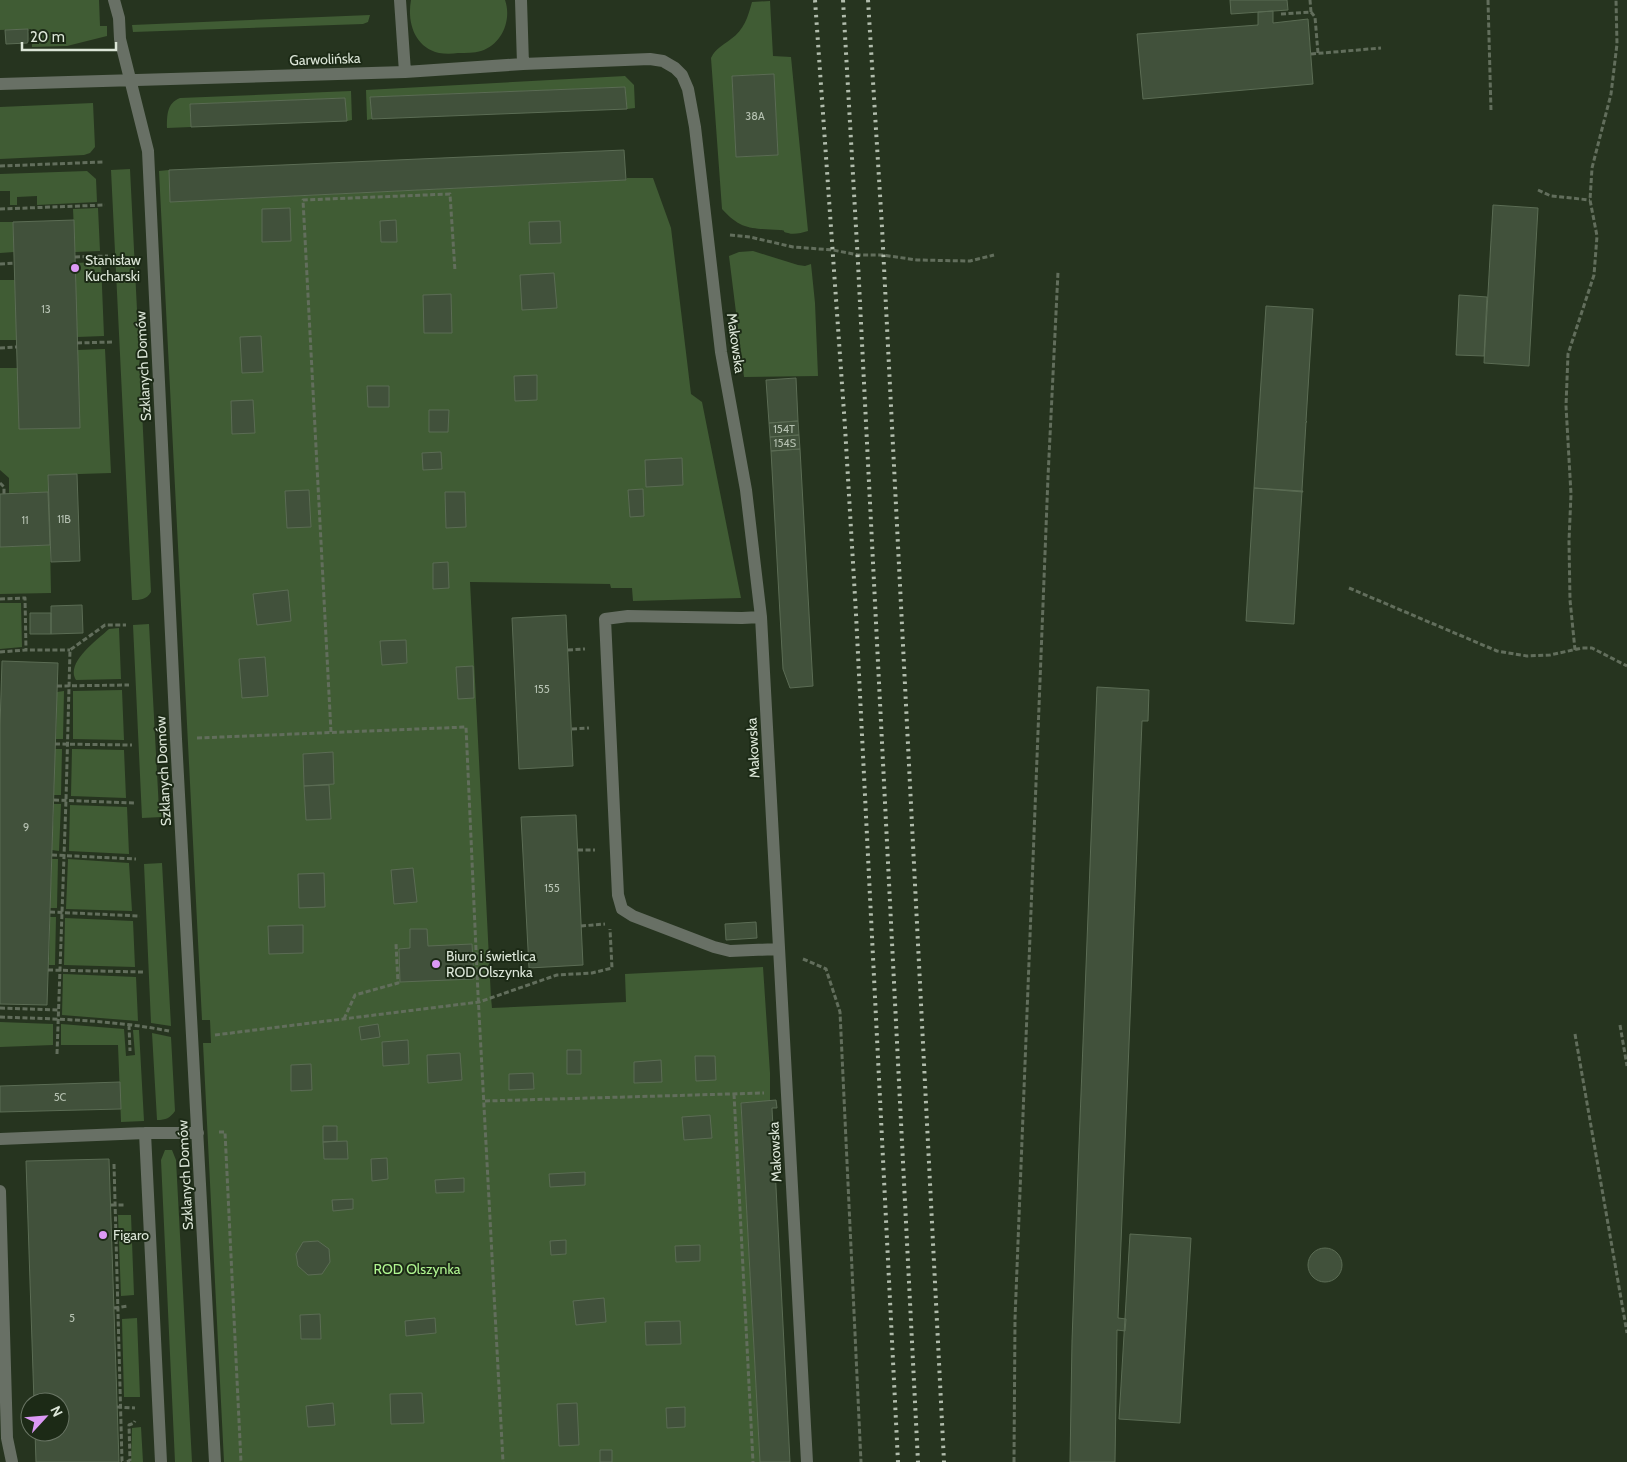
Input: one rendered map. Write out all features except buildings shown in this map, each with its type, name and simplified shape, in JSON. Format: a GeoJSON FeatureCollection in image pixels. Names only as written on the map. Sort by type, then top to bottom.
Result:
{"type":"FeatureCollection","features":[{"type":"Feature","properties":{"kind":"street"},"geometry":{"type":"LineString","coordinates":[[114,0],[120,18]]}},
{"type":"Feature","properties":{"kind":"street"},"geometry":{"type":"LineString","coordinates":[[120,18],[124,0]]}},
{"type":"Feature","properties":{"kind":"street"},"geometry":{"type":"LineString","coordinates":[[400,0],[405,72]]}},
{"type":"Feature","properties":{"kind":"street"},"geometry":{"type":"LineString","coordinates":[[521,0],[523,64]]}},
{"type":"Feature","properties":{"kind":"street","name":"Szklanych Domów"},"geometry":{"type":"LineString","coordinates":[[120,18],[120,39],[148,150],[176,739],[215,1462]]}},
{"type":"Feature","properties":{"kind":"street","name":"Garwolińska"},"geometry":{"type":"LineString","coordinates":[[0,84],[405,72],[523,64],[650,59]]}},
{"type":"Feature","properties":{"kind":"street","name":"Makowska"},"geometry":{"type":"LineString","coordinates":[[650,59],[664,61],[674,68],[682,75],[688,89],[695,127],[721,352],[746,490],[760,617],[807,1462]]}},
{"type":"Feature","properties":{"kind":"street"},"geometry":{"type":"LineString","coordinates":[[760,617],[628,616],[605,619],[618,895],[622,909],[633,916],[714,947],[730,951],[779,949]]}},
{"type":"Feature","properties":{"kind":"street"},"geometry":{"type":"LineString","coordinates":[[145,1133],[161,1462]]}},
{"type":"Feature","properties":{"kind":"street"},"geometry":{"type":"LineString","coordinates":[[0,1139],[145,1133],[198,1133]]}},
{"type":"Feature","properties":{"kind":"street"},"geometry":{"type":"LineString","coordinates":[[0,1191],[7,1438],[12,1462]]}},
{"type":"Feature","properties":{"kind":"path"},"geometry":{"type":"LineString","coordinates":[[1310,0],[1311,12],[1315,17],[1318,53]]}},
{"type":"Feature","properties":{"kind":"path"},"geometry":{"type":"LineString","coordinates":[[1488,0],[1491,111]]}},
{"type":"Feature","properties":{"kind":"path"},"geometry":{"type":"LineString","coordinates":[[1575,650],[1570,600],[1569,541],[1571,494],[1566,397],[1568,354],[1594,275],[1597,236],[1590,200],[1592,168],[1612,85],[1617,44],[1616,0]]}},
{"type":"Feature","properties":{"kind":"path"},"geometry":{"type":"LineString","coordinates":[[1281,14],[1311,12]]}},
{"type":"Feature","properties":{"kind":"path"},"geometry":{"type":"LineString","coordinates":[[1311,54],[1381,48]]}},
{"type":"Feature","properties":{"kind":"path"},"geometry":{"type":"LineString","coordinates":[[0,166],[103,162]]}},
{"type":"Feature","properties":{"kind":"path"},"geometry":{"type":"LineString","coordinates":[[1538,190],[1551,196],[1590,200]]}},
{"type":"Feature","properties":{"kind":"path"},"geometry":{"type":"LineString","coordinates":[[331,732],[303,200],[450,194],[455,271]]}},
{"type":"Feature","properties":{"kind":"path"},"geometry":{"type":"LineString","coordinates":[[0,210],[105,205]]}},
{"type":"Feature","properties":{"kind":"path"},"geometry":{"type":"LineString","coordinates":[[708,233],[750,237],[793,247],[917,260],[970,261],[994,255]]}},
{"type":"Feature","properties":{"kind":"path"},"geometry":{"type":"LineString","coordinates":[[75,256],[108,256]]}},
{"type":"Feature","properties":{"kind":"path"},"geometry":{"type":"LineString","coordinates":[[0,264],[15,263]]}},
{"type":"Feature","properties":{"kind":"path"},"geometry":{"type":"LineString","coordinates":[[1014,1462],[1015,1319],[1048,477],[1058,272]]}},
{"type":"Feature","properties":{"kind":"path"},"geometry":{"type":"LineString","coordinates":[[77,344],[112,342]]}},
{"type":"Feature","properties":{"kind":"path"},"geometry":{"type":"LineString","coordinates":[[0,348],[17,347]]}},
{"type":"Feature","properties":{"kind":"path"},"geometry":{"type":"LineString","coordinates":[[0,483],[4,488],[4,494]]}},
{"type":"Feature","properties":{"kind":"path"},"geometry":{"type":"LineString","coordinates":[[1349,588],[1497,651],[1527,656],[1592,648],[1627,666]]}},
{"type":"Feature","properties":{"kind":"path"},"geometry":{"type":"LineString","coordinates":[[0,599],[25,598],[26,650]]}},
{"type":"Feature","properties":{"kind":"path"},"geometry":{"type":"LineString","coordinates":[[0,652],[70,650],[104,626],[126,625]]}},
{"type":"Feature","properties":{"kind":"path"},"geometry":{"type":"LineString","coordinates":[[57,1054],[70,650]]}},
{"type":"Feature","properties":{"kind":"path"},"geometry":{"type":"LineString","coordinates":[[57,686],[129,685]]}},
{"type":"Feature","properties":{"kind":"path"},"geometry":{"type":"LineString","coordinates":[[197,738],[466,727],[503,1462]]}},
{"type":"Feature","properties":{"kind":"path"},"geometry":{"type":"LineString","coordinates":[[55,744],[132,745]]}},
{"type":"Feature","properties":{"kind":"path"},"geometry":{"type":"LineString","coordinates":[[54,800],[134,803]]}},
{"type":"Feature","properties":{"kind":"path"},"geometry":{"type":"LineString","coordinates":[[52,855],[136,859]]}},
{"type":"Feature","properties":{"kind":"path"},"geometry":{"type":"LineString","coordinates":[[50,912],[140,916]]}},
{"type":"Feature","properties":{"kind":"path"},"geometry":{"type":"LineString","coordinates":[[212,1036],[479,1002],[557,975],[592,973],[612,968],[610,924],[581,926]]}},
{"type":"Feature","properties":{"kind":"path"},"geometry":{"type":"LineString","coordinates":[[344,1020],[355,995],[398,983],[396,944]]}},
{"type":"Feature","properties":{"kind":"path"},"geometry":{"type":"LineString","coordinates":[[779,949],[826,969],[840,1012],[861,1462]]}},
{"type":"Feature","properties":{"kind":"path"},"geometry":{"type":"LineString","coordinates":[[48,970],[143,972]]}},
{"type":"Feature","properties":{"kind":"path"},"geometry":{"type":"LineString","coordinates":[[0,1008],[58,1010]]}},
{"type":"Feature","properties":{"kind":"path"},"geometry":{"type":"LineString","coordinates":[[0,1017],[58,1019],[129,1025],[171,1032]]}},
{"type":"Feature","properties":{"kind":"path"},"geometry":{"type":"LineString","coordinates":[[129,1025],[130,1051]]}},
{"type":"Feature","properties":{"kind":"path"},"geometry":{"type":"LineString","coordinates":[[1620,1025],[1627,1066]]}},
{"type":"Feature","properties":{"kind":"path"},"geometry":{"type":"LineString","coordinates":[[1574,1034],[1627,1334]]}},
{"type":"Feature","properties":{"kind":"path"},"geometry":{"type":"LineString","coordinates":[[485,1101],[769,1093]]}},
{"type":"Feature","properties":{"kind":"path"},"geometry":{"type":"LineString","coordinates":[[734,1094],[753,1462]]}},
{"type":"Feature","properties":{"kind":"path"},"geometry":{"type":"LineString","coordinates":[[216,1133],[225,1132],[241,1462]]}},
{"type":"Feature","properties":{"kind":"path"},"geometry":{"type":"LineString","coordinates":[[114,1164],[113,1205],[119,1407],[122,1460],[126,1462],[130,1460],[129,1425],[134,1423],[136,1416],[134,1407],[119,1407]]}},
{"type":"Feature","properties":{"kind":"path"},"geometry":{"type":"LineString","coordinates":[[113,1205],[124,1205]]}},
{"type":"Feature","properties":{"kind":"path"},"geometry":{"type":"LineString","coordinates":[[116,1307],[128,1306]]}},
{"type":"Feature","properties":{"kind":"green space"},"geometry":{"type":"Polygon","coordinates":[[[0,0],[99,0],[100,26],[107,26],[107,36],[67,46],[32,47],[31,29],[0,30],[0,0]]]}},
{"type":"Feature","properties":{"kind":"green space"},"geometry":{"type":"Polygon","coordinates":[[[411,0],[505,0],[507,8],[506,23],[500,37],[488,48],[473,53],[439,53],[430,50],[414,33],[410,17],[411,0]]]}},
{"type":"Feature","properties":{"kind":"green space"},"geometry":{"type":"Polygon","coordinates":[[[770,1],[773,56],[791,57],[808,231],[795,234],[782,230],[742,225],[722,209],[711,58],[717,49],[739,32],[747,18],[752,2],[770,1]],[[774,74],[732,76],[736,157],[778,155],[774,74]]]}},
{"type":"Feature","properties":{"kind":"green space"},"geometry":{"type":"Polygon","coordinates":[[[370,15],[368,22],[363,24],[133,32],[132,25],[370,15]]]}},
{"type":"Feature","properties":{"kind":"green space"},"geometry":{"type":"Polygon","coordinates":[[[625,76],[634,85],[635,108],[627,109],[625,87],[371,97],[372,119],[367,120],[366,90],[625,76]]]}},
{"type":"Feature","properties":{"kind":"green space"},"geometry":{"type":"Polygon","coordinates":[[[351,91],[352,120],[347,121],[345,98],[190,104],[191,127],[167,128],[170,106],[180,98],[351,91]]]}},
{"type":"Feature","properties":{"kind":"green space"},"geometry":{"type":"Polygon","coordinates":[[[93,103],[95,147],[90,153],[84,155],[0,159],[0,107],[93,103]]]}},
{"type":"Feature","properties":{"kind":"green space"},"geometry":{"type":"Polygon","coordinates":[[[130,169],[151,592],[140,600],[132,600],[111,170],[130,169]]]}},
{"type":"Feature","properties":{"kind":"green space","name":"ROD Olszynka"},"geometry":{"type":"Polygon","coordinates":[[[169,170],[170,202],[653,178],[671,228],[691,394],[702,402],[741,598],[633,601],[632,588],[611,588],[610,584],[470,582],[491,998],[492,1008],[626,1002],[625,974],[763,967],[770,1101],[741,1103],[760,1462],[224,1462],[203,1043],[211,1043],[210,1020],[202,1020],[159,171],[169,170]]]}},
{"type":"Feature","properties":{"kind":"green space"},"geometry":{"type":"Polygon","coordinates":[[[87,171],[96,179],[97,202],[37,205],[37,196],[17,197],[17,205],[10,205],[10,191],[0,191],[0,174],[87,171]]]}},
{"type":"Feature","properties":{"kind":"green space"},"geometry":{"type":"Polygon","coordinates":[[[98,208],[100,251],[75,252],[73,209],[98,208]]]}},
{"type":"Feature","properties":{"kind":"green space"},"geometry":{"type":"Polygon","coordinates":[[[0,222],[13,222],[14,252],[0,253],[0,222]]]}},
{"type":"Feature","properties":{"kind":"green space"},"geometry":{"type":"Polygon","coordinates":[[[753,251],[798,265],[805,266],[811,264],[815,303],[818,376],[744,377],[729,256],[739,252],[753,251]]]}},
{"type":"Feature","properties":{"kind":"green space"},"geometry":{"type":"Polygon","coordinates":[[[101,262],[104,336],[77,337],[75,263],[101,262]]]}},
{"type":"Feature","properties":{"kind":"green space"},"geometry":{"type":"Polygon","coordinates":[[[0,280],[15,280],[17,340],[0,340],[0,280]]]}},
{"type":"Feature","properties":{"kind":"green space"},"geometry":{"type":"Polygon","coordinates":[[[105,349],[111,473],[48,475],[48,492],[9,493],[9,478],[0,470],[0,368],[18,368],[19,429],[79,428],[77,350],[105,349]]]}},
{"type":"Feature","properties":{"kind":"green space"},"geometry":{"type":"Polygon","coordinates":[[[50,545],[51,593],[0,594],[0,547],[50,545]]]}},
{"type":"Feature","properties":{"kind":"green space"},"geometry":{"type":"Polygon","coordinates":[[[0,603],[21,603],[22,647],[0,649],[0,603]]]}},
{"type":"Feature","properties":{"kind":"green space"},"geometry":{"type":"Polygon","coordinates":[[[149,624],[159,810],[161,810],[162,817],[142,818],[133,625],[149,624]]]}},
{"type":"Feature","properties":{"kind":"green space"},"geometry":{"type":"Polygon","coordinates":[[[119,628],[121,679],[76,680],[74,673],[78,659],[90,645],[109,629],[119,628]]]}},
{"type":"Feature","properties":{"kind":"green space"},"geometry":{"type":"Polygon","coordinates":[[[122,690],[124,740],[73,739],[73,691],[122,690]]]}},
{"type":"Feature","properties":{"kind":"green space"},"geometry":{"type":"Polygon","coordinates":[[[64,691],[63,739],[56,739],[57,692],[64,691]]]}},
{"type":"Feature","properties":{"kind":"green space"},"geometry":{"type":"Polygon","coordinates":[[[55,749],[62,749],[61,795],[54,795],[55,749]]]}},
{"type":"Feature","properties":{"kind":"green space"},"geometry":{"type":"Polygon","coordinates":[[[72,749],[124,750],[126,798],[71,796],[72,749]]]}},
{"type":"Feature","properties":{"kind":"green space"},"geometry":{"type":"Polygon","coordinates":[[[54,804],[61,804],[59,851],[52,850],[54,804]]]}},
{"type":"Feature","properties":{"kind":"green space"},"geometry":{"type":"Polygon","coordinates":[[[70,805],[127,807],[129,854],[69,851],[70,805]]]}},
{"type":"Feature","properties":{"kind":"green space"},"geometry":{"type":"Polygon","coordinates":[[[52,859],[58,859],[57,908],[50,908],[52,859]]]}},
{"type":"Feature","properties":{"kind":"green space"},"geometry":{"type":"Polygon","coordinates":[[[68,859],[129,863],[132,911],[66,909],[68,859]]]}},
{"type":"Feature","properties":{"kind":"green space"},"geometry":{"type":"Polygon","coordinates":[[[162,863],[171,1026],[151,1023],[144,864],[162,863]]]}},
{"type":"Feature","properties":{"kind":"green space"},"geometry":{"type":"Polygon","coordinates":[[[50,917],[56,917],[55,965],[49,965],[50,917]]]}},
{"type":"Feature","properties":{"kind":"green space"},"geometry":{"type":"Polygon","coordinates":[[[65,918],[133,921],[135,967],[64,965],[65,918]]]}},
{"type":"Feature","properties":{"kind":"green space"},"geometry":{"type":"Polygon","coordinates":[[[63,974],[136,977],[138,1021],[62,1015],[63,974]]]}},
{"type":"Feature","properties":{"kind":"green space"},"geometry":{"type":"Polygon","coordinates":[[[0,1022],[53,1024],[53,1045],[0,1047],[0,1022]]]}},
{"type":"Feature","properties":{"kind":"green space"},"geometry":{"type":"Polygon","coordinates":[[[61,1024],[124,1029],[126,1056],[135,1055],[133,1030],[139,1030],[144,1121],[121,1122],[118,1045],[61,1045],[61,1024]]]}},
{"type":"Feature","properties":{"kind":"green space"},"geometry":{"type":"Polygon","coordinates":[[[152,1033],[171,1037],[175,1111],[168,1118],[160,1120],[157,1120],[152,1033]]]}},
{"type":"Feature","properties":{"kind":"green space"},"geometry":{"type":"Polygon","coordinates":[[[165,1150],[172,1150],[176,1160],[192,1462],[175,1462],[161,1160],[165,1150]]]}},
{"type":"Feature","properties":{"kind":"green space"},"geometry":{"type":"Polygon","coordinates":[[[118,1215],[131,1215],[134,1295],[121,1296],[118,1215]]]}},
{"type":"Feature","properties":{"kind":"green space"},"geometry":{"type":"Polygon","coordinates":[[[137,1318],[140,1397],[124,1397],[122,1319],[137,1318]]]}},
{"type":"Feature","properties":{"kind":"green space"},"geometry":{"type":"Polygon","coordinates":[[[141,1427],[143,1462],[131,1462],[132,1428],[141,1427]]]}},
{"type":"Feature","properties":{"kind":"railway"},"geometry":{"type":"LineString","coordinates":[[815,0],[856,614],[898,1462]]}},
{"type":"Feature","properties":{"kind":"railway"},"geometry":{"type":"LineString","coordinates":[[843,0],[858,263],[918,1462]]}},
{"type":"Feature","properties":{"kind":"railway"},"geometry":{"type":"LineString","coordinates":[[868,0],[882,227],[944,1462]]}},
{"type":"Feature","properties":{"kind":"place","name":"Stanisław Kucharski"},"geometry":{"type":"Point","coordinates":[75,268]}},
{"type":"Feature","properties":{"kind":"place","name":"Biuro i świetlica ROD Olszynka"},"geometry":{"type":"Point","coordinates":[436,964]}},
{"type":"Feature","properties":{"kind":"place","name":"Figaro"},"geometry":{"type":"Point","coordinates":[103,1235]}}]}
